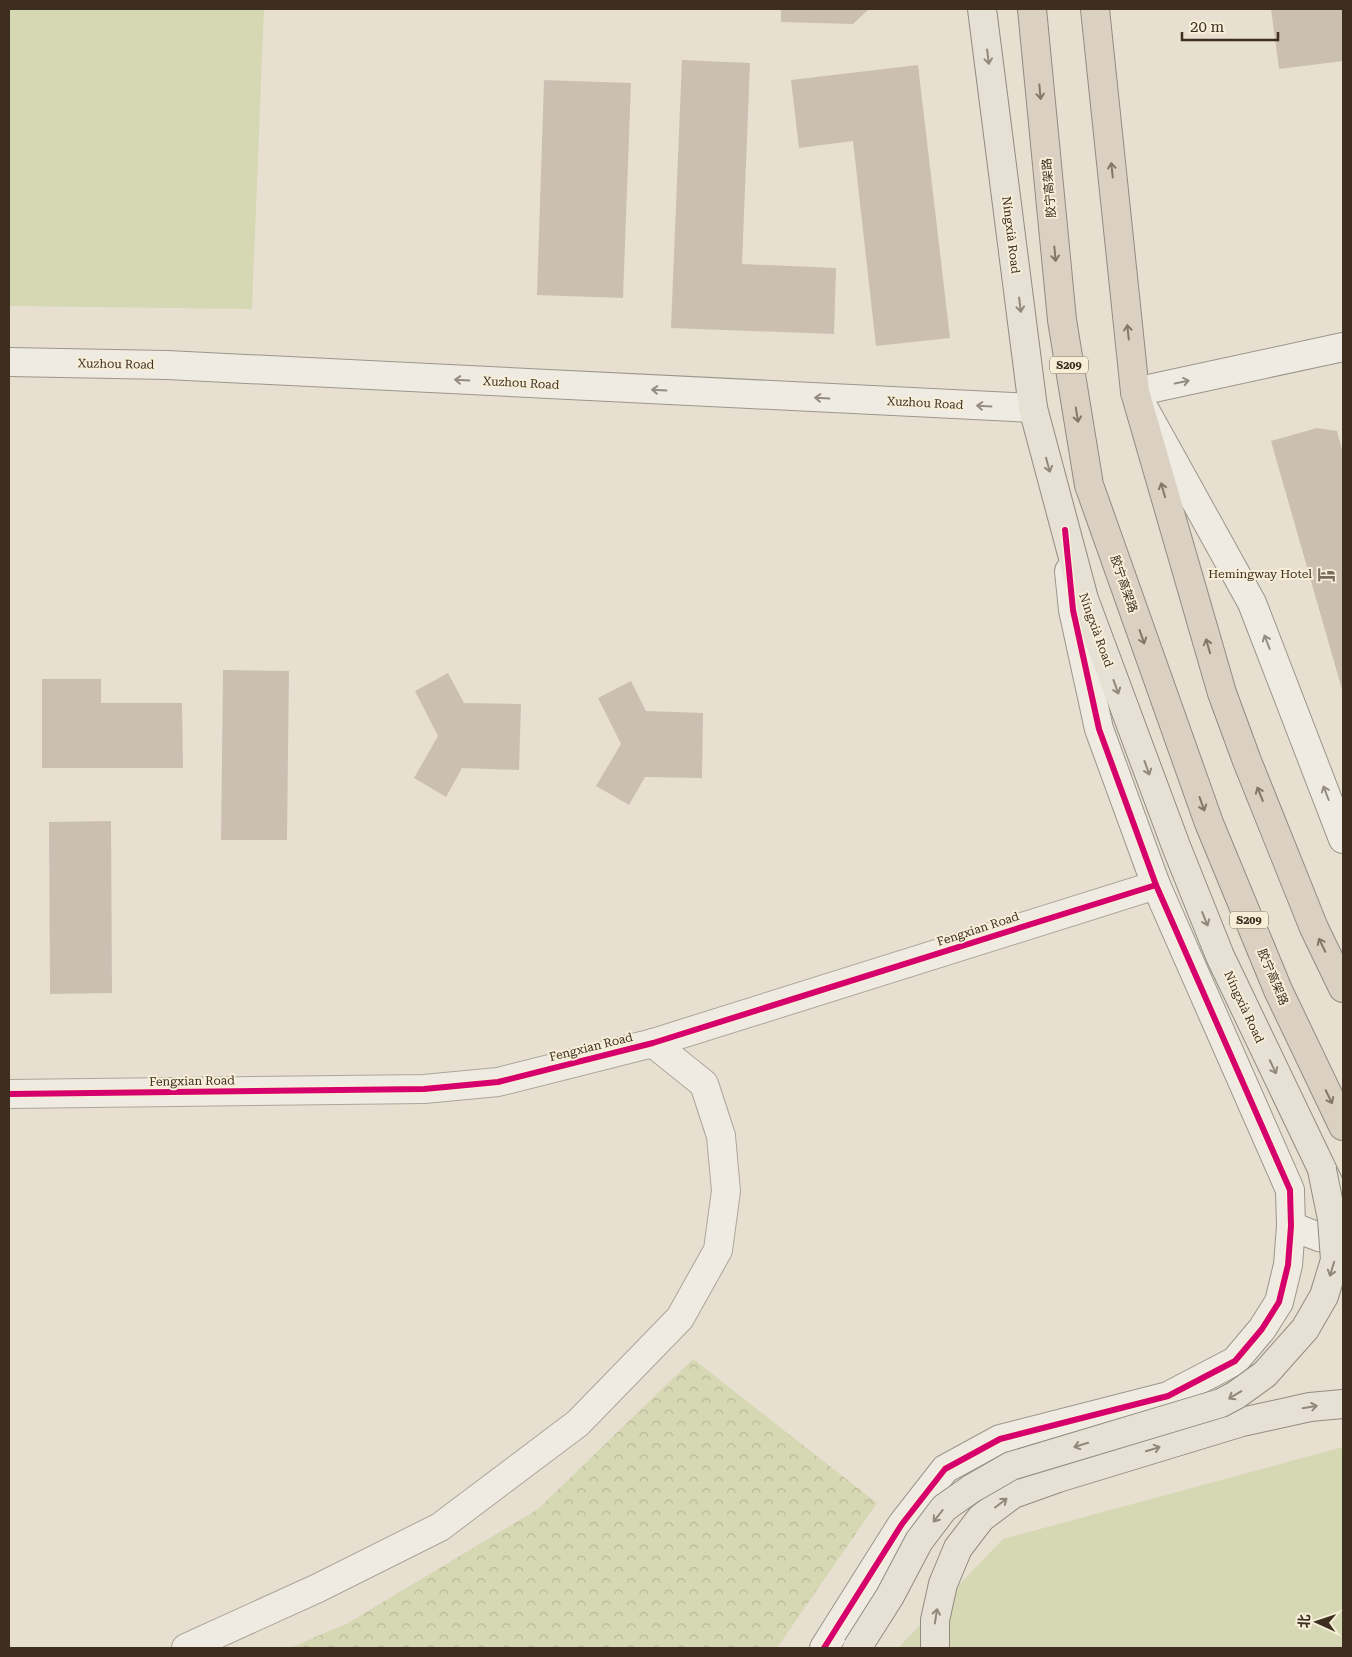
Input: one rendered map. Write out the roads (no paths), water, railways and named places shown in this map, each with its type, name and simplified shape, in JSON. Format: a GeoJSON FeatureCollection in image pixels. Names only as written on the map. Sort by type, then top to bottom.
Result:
{"type":"FeatureCollection","features":[{"type":"Feature","properties":{"kind":"highway","name":"胶宁高架路"},"geometry":{"type":"LineString","coordinates":[[1032,9],[1062,320],[1089,485],[1209,823],[1278,990],[1343,1126]]}},
{"type":"Feature","properties":{"kind":"highway"},"geometry":{"type":"LineString","coordinates":[[1095,9],[1135,392],[1222,693],[1314,928],[1343,988]]}},
{"type":"Feature","properties":{"kind":"main road","name":"Níngxià Road"},"geometry":{"type":"LineString","coordinates":[[982,9],[1033,408],[1084,599],[1176,846],[1220,956],[1343,1212]]}},
{"type":"Feature","properties":{"kind":"main road"},"geometry":{"type":"LineString","coordinates":[[856,1648],[890,1596],[918,1541],[944,1508],[971,1488],[1011,1466],[1221,1403],[1266,1374],[1305,1329],[1324,1296],[1335,1260],[1332,1220],[1322,1170]]}},
{"type":"Feature","properties":{"kind":"main road"},"geometry":{"type":"LineString","coordinates":[[935,1648],[935,1620],[943,1584],[958,1548],[981,1518],[1014,1494],[1058,1478],[1242,1422],[1310,1407],[1343,1404]]}},
{"type":"Feature","properties":{"kind":"street"},"geometry":{"type":"LineString","coordinates":[[1343,347],[1135,392],[1252,603],[1343,839]]}},
{"type":"Feature","properties":{"kind":"street","name":"Xuzhou Road"},"geometry":{"type":"LineString","coordinates":[[9,362],[167,365],[1033,408]]}},
{"type":"Feature","properties":{"kind":"street"},"geometry":{"type":"LineString","coordinates":[[824,1648],[902,1524],[945,1469],[1000,1439],[1168,1396],[1235,1362],[1262,1329],[1280,1302],[1288,1265],[1291,1226],[1290,1190],[1156,885],[1099,729],[1073,610],[1065,530]]}},
{"type":"Feature","properties":{"kind":"street","name":"Fengxian Road"},"geometry":{"type":"LineString","coordinates":[[9,1094],[424,1090],[498,1082],[653,1043],[1156,885]]}},
{"type":"Feature","properties":{"kind":"street"},"geometry":{"type":"LineString","coordinates":[[186,1648],[318,1588],[440,1528],[578,1424],[680,1318],[718,1250],[726,1191],[721,1136],[704,1084],[653,1043]]}},
{"type":"Feature","properties":{"kind":"street"},"geometry":{"type":"LineString","coordinates":[[1291,1226],[1319,1237],[1343,1242]]}},
{"type":"Feature","properties":{"kind":"place","name":"Hemingway Hotel"},"geometry":{"type":"Point","coordinates":[1326,574]}}]}
